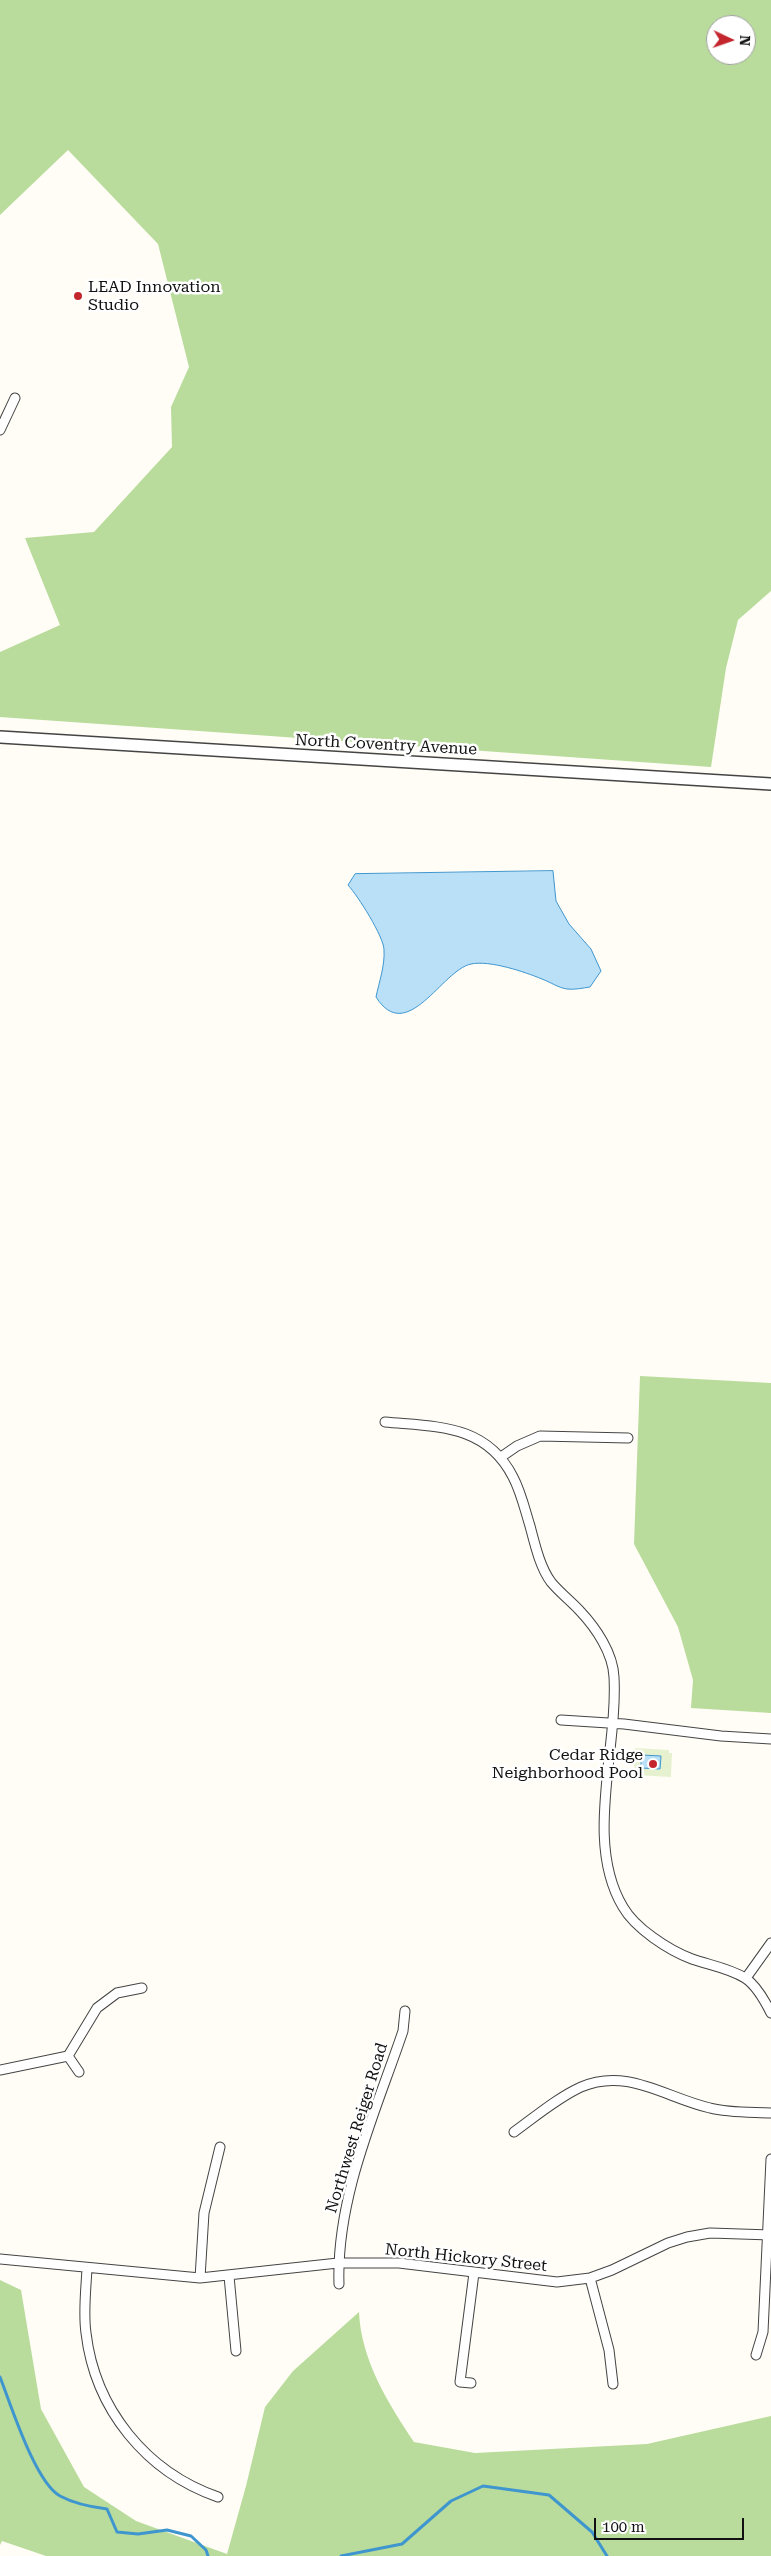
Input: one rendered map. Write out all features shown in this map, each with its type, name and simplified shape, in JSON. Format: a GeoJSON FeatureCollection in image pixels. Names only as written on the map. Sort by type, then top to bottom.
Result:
{"type":"FeatureCollection","features":[{"type":"Feature","properties":{"kind":"street"},"geometry":{"type":"LineString","coordinates":[[0,430],[15,398]]}},
{"type":"Feature","properties":{"kind":"street","name":"North Coventry Avenue"},"geometry":{"type":"LineString","coordinates":[[0,737],[771,784]]}},
{"type":"Feature","properties":{"kind":"street"},"geometry":{"type":"LineString","coordinates":[[385,1422],[441,1427],[466,1432],[487,1444],[501,1457],[514,1478],[540,1559],[551,1582],[579,1610],[602,1640],[614,1675],[613,1724],[603,1840],[609,1878],[623,1907],[638,1927],[682,1954],[746,1978],[764,1999],[771,2013]]}},
{"type":"Feature","properties":{"kind":"street"},"geometry":{"type":"LineString","coordinates":[[501,1457],[517,1446],[540,1436],[628,1438]]}},
{"type":"Feature","properties":{"kind":"street"},"geometry":{"type":"LineString","coordinates":[[561,1720],[721,1736],[771,1739]]}},
{"type":"Feature","properties":{"kind":"street"},"geometry":{"type":"LineString","coordinates":[[746,1978],[771,1943]]}},
{"type":"Feature","properties":{"kind":"street"},"geometry":{"type":"LineString","coordinates":[[0,2070],[68,2056],[97,2008],[118,1993],[142,1988]]}},
{"type":"Feature","properties":{"kind":"street","name":"Northwest Reiger Road"},"geometry":{"type":"LineString","coordinates":[[339,2284],[338,2263],[345,2214],[353,2181],[403,2031],[405,2011]]}},
{"type":"Feature","properties":{"kind":"street"},"geometry":{"type":"LineString","coordinates":[[68,2056],[79,2072]]}},
{"type":"Feature","properties":{"kind":"street"},"geometry":{"type":"LineString","coordinates":[[514,2132],[564,2097],[580,2088],[603,2081],[636,2082],[710,2108],[771,2113]]}},
{"type":"Feature","properties":{"kind":"street"},"geometry":{"type":"LineString","coordinates":[[200,2278],[204,2213],[220,2147]]}},
{"type":"Feature","properties":{"kind":"street"},"geometry":{"type":"LineString","coordinates":[[756,2355],[764,2332],[770,2235],[771,2160]]}},
{"type":"Feature","properties":{"kind":"street","name":"North Hickory Street"},"geometry":{"type":"LineString","coordinates":[[0,2259],[200,2278],[338,2263],[399,2263],[556,2282],[590,2278],[612,2270],[668,2243],[688,2237],[710,2233],[770,2235]]}},
{"type":"Feature","properties":{"kind":"street"},"geometry":{"type":"LineString","coordinates":[[87,2268],[84,2311],[90,2355],[96,2376],[112,2413],[129,2436],[155,2462],[191,2485],[218,2497]]}},
{"type":"Feature","properties":{"kind":"street"},"geometry":{"type":"LineString","coordinates":[[471,2383],[460,2382],[474,2273]]}},
{"type":"Feature","properties":{"kind":"street"},"geometry":{"type":"LineString","coordinates":[[228,2276],[236,2351]]}},
{"type":"Feature","properties":{"kind":"street"},"geometry":{"type":"LineString","coordinates":[[590,2278],[609,2350],[613,2384]]}},
{"type":"Feature","properties":{"kind":"green space"},"geometry":{"type":"Polygon","coordinates":[[[0,0],[771,0],[771,591],[738,620],[726,668],[711,767],[0,717],[0,652],[60,625],[25,538],[94,532],[172,447],[171,407],[189,367],[158,244],[68,150],[0,215],[0,0]]]}},
{"type":"Feature","properties":{"kind":"green space"},"geometry":{"type":"Polygon","coordinates":[[[640,1376],[771,1383],[771,1713],[691,1708],[693,1680],[678,1627],[634,1544],[640,1376]]]}},
{"type":"Feature","properties":{"kind":"green space","name":"Cedar Ridge Neighborhood Pool"},"geometry":{"type":"Polygon","coordinates":[[[635,1748],[669,1750],[669,1753],[672,1753],[671,1777],[634,1775],[635,1748]]]}},
{"type":"Feature","properties":{"kind":"green space"},"geometry":{"type":"Polygon","coordinates":[[[0,2280],[21,2290],[41,2409],[84,2487],[136,2521],[227,2554],[265,2407],[293,2371],[359,2312],[361,2330],[370,2364],[395,2412],[414,2442],[475,2453],[647,2444],[771,2416],[771,2556],[46,2556],[2,2541],[0,2545],[0,2280]]]}},
{"type":"Feature","properties":{"kind":"water"},"geometry":{"type":"Polygon","coordinates":[[[553,871],[556,901],[569,924],[591,949],[601,971],[590,987],[564,988],[517,970],[479,963],[460,969],[412,1010],[400,1013],[388,1010],[376,997],[383,968],[383,944],[364,907],[348,885],[355,874],[553,871]]]}},
{"type":"Feature","properties":{"kind":"water"},"geometry":{"type":"Polygon","coordinates":[[[642,1755],[661,1756],[660,1769],[641,1768],[642,1755]]]}},
{"type":"Feature","properties":{"kind":"waterway"},"geometry":{"type":"LineString","coordinates":[[0,2377],[33,2460],[51,2488],[60,2496],[89,2506],[107,2509],[117,2532],[138,2534],[167,2530],[191,2536],[206,2550],[208,2556]]}},
{"type":"Feature","properties":{"kind":"waterway"},"geometry":{"type":"LineString","coordinates":[[341,2556],[402,2544],[451,2501],[483,2486],[549,2495],[592,2532],[607,2556]]}},
{"type":"Feature","properties":{"kind":"place","name":"LEAD Innovation Studio"},"geometry":{"type":"Point","coordinates":[78,296]}},
{"type":"Feature","properties":{"kind":"place","name":"Cedar Ridge Neighborhood Pool"},"geometry":{"type":"Point","coordinates":[653,1764]}}]}
